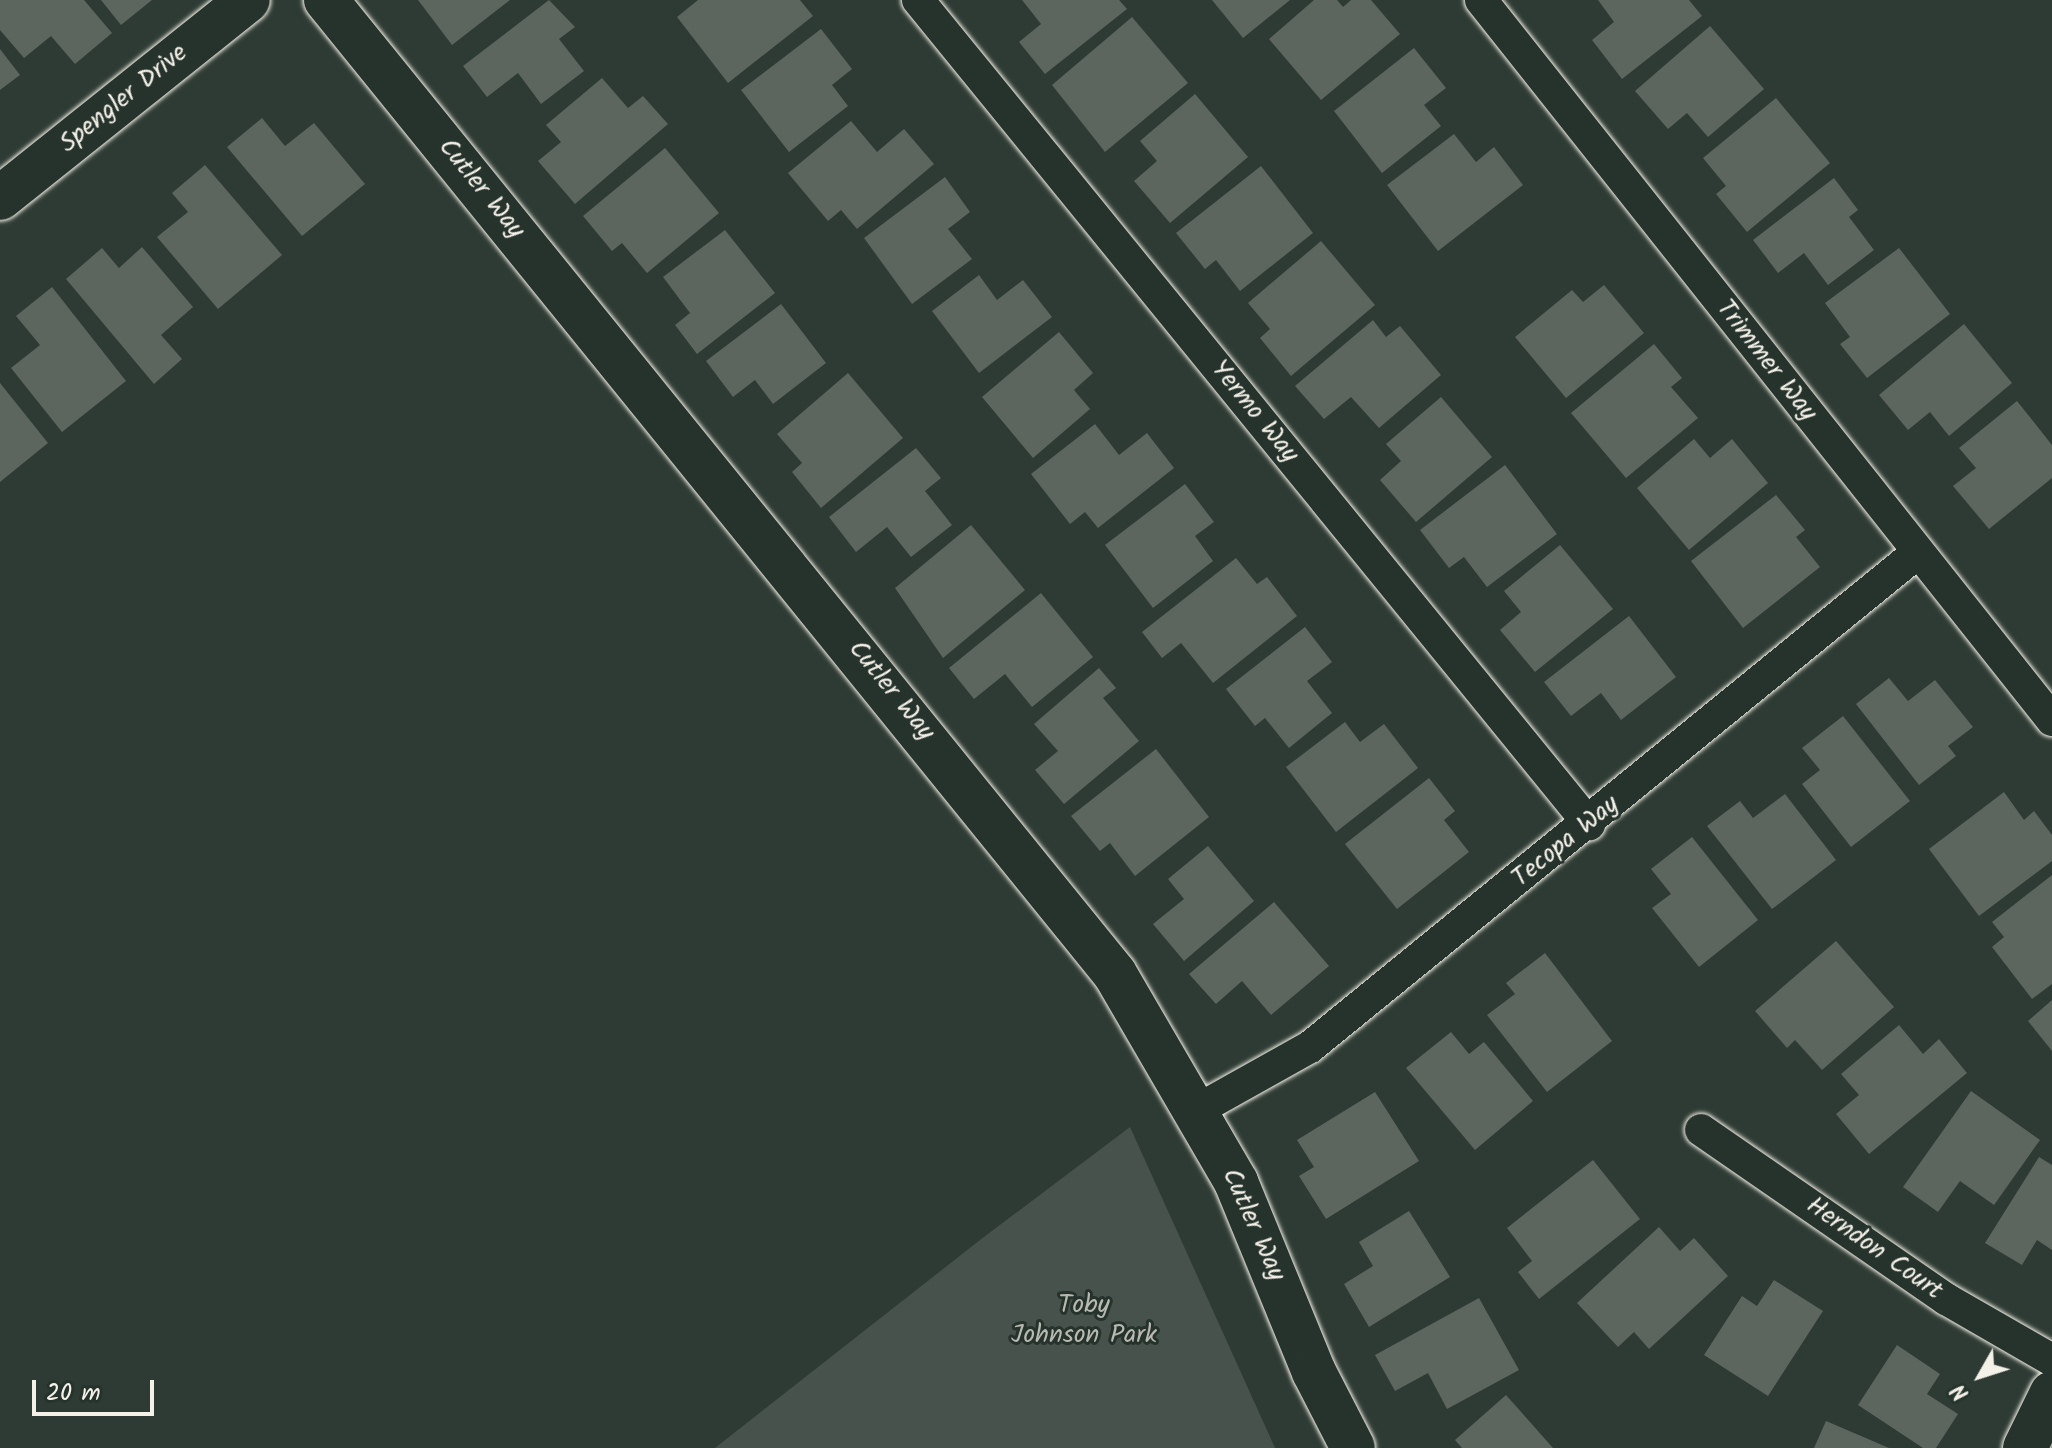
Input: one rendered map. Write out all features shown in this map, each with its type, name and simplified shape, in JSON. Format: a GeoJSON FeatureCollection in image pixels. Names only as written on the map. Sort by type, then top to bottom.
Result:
{"type":"FeatureCollection","features":[{"type":"Feature","properties":{"kind":"street","name":"Spengler Drive"},"geometry":{"type":"LineString","coordinates":[[0,198],[248,0]]}},
{"type":"Feature","properties":{"kind":"street","name":"Cutler Way"},"geometry":{"type":"LineString","coordinates":[[326,0],[1039,872],[1115,974],[1199,1109],[1353,1448]]}},
{"type":"Feature","properties":{"kind":"street","name":"Yermo Way"},"geometry":{"type":"LineString","coordinates":[[918,0],[1589,824]]}},
{"type":"Feature","properties":{"kind":"street","name":"Trimmer Way"},"geometry":{"type":"LineString","coordinates":[[1481,0],[2052,720]]}},
{"type":"Feature","properties":{"kind":"street","name":"Tecopa Way"},"geometry":{"type":"LineString","coordinates":[[1199,1109],[1310,1047],[1589,824],[1917,553]]}},
{"type":"Feature","properties":{"kind":"street","name":"Herndon Court"},"geometry":{"type":"LineString","coordinates":[[1701,1130],[1922,1284],[2052,1360]]}},
{"type":"Feature","properties":{"kind":"street"},"geometry":{"type":"LineString","coordinates":[[2025,1448],[2052,1393]]}},
{"type":"Feature","properties":{"kind":"green space","name":"Toby Johnson Park"},"geometry":{"type":"Polygon","coordinates":[[[1130,1127],[1275,1448],[715,1448],[980,1240],[1130,1127]]]}},
{"type":"Feature","properties":{"kind":"building"},"geometry":{"type":"Polygon","coordinates":[[[0,0],[84,0],[112,33],[75,64],[51,36],[24,58],[0,30],[0,0]]]}},
{"type":"Feature","properties":{"kind":"building"},"geometry":{"type":"Polygon","coordinates":[[[101,0],[152,0],[121,25],[101,0]]]}},
{"type":"Feature","properties":{"kind":"building"},"geometry":{"type":"Polygon","coordinates":[[[418,0],[510,0],[452,45],[418,0]]]}},
{"type":"Feature","properties":{"kind":"building"},"geometry":{"type":"Polygon","coordinates":[[[549,0],[575,27],[559,39],[584,71],[541,104],[518,73],[487,97],[463,66],[549,0]]]}},
{"type":"Feature","properties":{"kind":"building"},"geometry":{"type":"Polygon","coordinates":[[[698,0],[800,0],[813,16],[728,83],[677,17],[698,0]]]}},
{"type":"Feature","properties":{"kind":"building"},"geometry":{"type":"Polygon","coordinates":[[[1022,0],[1119,0],[1127,9],[1045,74],[1019,42],[1041,24],[1022,0]]]}},
{"type":"Feature","properties":{"kind":"building"},"geometry":{"type":"Polygon","coordinates":[[[1212,0],[1290,0],[1243,38],[1212,0]]]}},
{"type":"Feature","properties":{"kind":"building"},"geometry":{"type":"Polygon","coordinates":[[[1314,0],[1337,0],[1343,7],[1351,0],[1371,0],[1400,34],[1321,100],[1269,39],[1314,0]]]}},
{"type":"Feature","properties":{"kind":"building"},"geometry":{"type":"Polygon","coordinates":[[[1598,0],[1689,0],[1702,16],[1622,79],[1592,40],[1614,22],[1598,0]]]}},
{"type":"Feature","properties":{"kind":"building"},"geometry":{"type":"Polygon","coordinates":[[[1132,17],[1188,83],[1105,152],[1052,85],[1132,17]]]}},
{"type":"Feature","properties":{"kind":"building"},"geometry":{"type":"Polygon","coordinates":[[[1710,26],[1764,89],[1708,137],[1687,113],[1668,129],[1635,91],[1710,26]]]}},
{"type":"Feature","properties":{"kind":"building"},"geometry":{"type":"Polygon","coordinates":[[[821,29],[852,69],[832,85],[848,106],[789,152],[741,90],[821,29]]]}},
{"type":"Feature","properties":{"kind":"building"},"geometry":{"type":"Polygon","coordinates":[[[1414,48],[1446,88],[1424,105],[1441,126],[1382,173],[1334,111],[1414,48]]]}},
{"type":"Feature","properties":{"kind":"building"},"geometry":{"type":"Polygon","coordinates":[[[0,49],[20,75],[0,90],[0,49]]]}},
{"type":"Feature","properties":{"kind":"building"},"geometry":{"type":"Polygon","coordinates":[[[602,78],[628,108],[643,96],[668,124],[575,204],[538,161],[561,142],[546,125],[602,78]]]}},
{"type":"Feature","properties":{"kind":"building"},"geometry":{"type":"Polygon","coordinates":[[[1195,94],[1248,157],[1170,223],[1134,181],[1157,161],[1140,141],[1195,94]]]}},
{"type":"Feature","properties":{"kind":"building"},"geometry":{"type":"Polygon","coordinates":[[[1776,98],[1830,163],[1747,232],[1716,194],[1726,186],[1703,158],[1776,98]]]}},
{"type":"Feature","properties":{"kind":"building"},"geometry":{"type":"Polygon","coordinates":[[[262,118],[285,146],[314,123],[365,184],[302,236],[227,147],[262,118]]]}},
{"type":"Feature","properties":{"kind":"building"},"geometry":{"type":"Polygon","coordinates":[[[851,121],[877,152],[904,129],[934,164],[857,229],[841,210],[828,221],[788,173],[851,121]]]}},
{"type":"Feature","properties":{"kind":"building"},"geometry":{"type":"Polygon","coordinates":[[[1454,134],[1476,162],[1494,147],[1523,185],[1438,251],[1387,185],[1454,134]]]}},
{"type":"Feature","properties":{"kind":"building"},"geometry":{"type":"Polygon","coordinates":[[[665,148],[719,213],[647,273],[622,243],[612,251],[583,216],[665,148]]]}},
{"type":"Feature","properties":{"kind":"building"},"geometry":{"type":"Polygon","coordinates":[[[205,165],[282,255],[218,309],[157,237],[188,212],[172,193],[205,165]]]}},
{"type":"Feature","properties":{"kind":"building"},"geometry":{"type":"Polygon","coordinates":[[[1261,166],[1313,233],[1240,291],[1216,260],[1205,269],[1176,233],[1261,166]]]}},
{"type":"Feature","properties":{"kind":"building"},"geometry":{"type":"Polygon","coordinates":[[[945,177],[970,212],[948,229],[972,259],[912,304],[864,238],[945,177]]]}},
{"type":"Feature","properties":{"kind":"building"},"geometry":{"type":"Polygon","coordinates":[[[1834,178],[1858,210],[1849,217],[1874,250],[1828,285],[1804,253],[1778,273],[1753,240],[1834,178]]]}},
{"type":"Feature","properties":{"kind":"building"},"geometry":{"type":"Polygon","coordinates":[[[725,230],[775,293],[697,354],[675,325],[690,313],[663,277],[725,230]]]}},
{"type":"Feature","properties":{"kind":"building"},"geometry":{"type":"Polygon","coordinates":[[[1321,241],[1375,305],[1291,376],[1260,338],[1270,329],[1248,303],[1321,241]]]}},
{"type":"Feature","properties":{"kind":"building"},"geometry":{"type":"Polygon","coordinates":[[[142,247],[193,307],[161,335],[182,359],[154,384],[66,279],[102,248],[119,268],[142,247]]]}},
{"type":"Feature","properties":{"kind":"building"},"geometry":{"type":"Polygon","coordinates":[[[1899,248],[1950,314],[1867,378],[1840,344],[1850,337],[1825,303],[1899,248]]]}},
{"type":"Feature","properties":{"kind":"building"},"geometry":{"type":"Polygon","coordinates":[[[979,275],[997,300],[1023,280],[1052,317],[979,373],[932,311],[979,275]]]}},
{"type":"Feature","properties":{"kind":"building"},"geometry":{"type":"Polygon","coordinates":[[[1604,285],[1644,333],[1566,398],[1515,337],[1572,290],[1583,302],[1604,285]]]}},
{"type":"Feature","properties":{"kind":"building"},"geometry":{"type":"Polygon","coordinates":[[[52,287],[126,381],[62,432],[11,368],[40,345],[16,316],[52,287]]]}},
{"type":"Feature","properties":{"kind":"building"},"geometry":{"type":"Polygon","coordinates":[[[781,304],[826,363],[773,404],[755,380],[733,397],[706,361],[781,304]]]}},
{"type":"Feature","properties":{"kind":"building"},"geometry":{"type":"Polygon","coordinates":[[[1373,320],[1386,337],[1400,326],[1441,375],[1379,428],[1351,397],[1324,419],[1295,386],[1373,320]]]}},
{"type":"Feature","properties":{"kind":"building"},"geometry":{"type":"Polygon","coordinates":[[[1964,324],[2012,383],[1949,436],[1930,412],[1908,430],[1879,395],[1964,324]]]}},
{"type":"Feature","properties":{"kind":"building"},"geometry":{"type":"Polygon","coordinates":[[[1059,332],[1093,373],[1074,390],[1090,409],[1033,458],[982,397],[1059,332]]]}},
{"type":"Feature","properties":{"kind":"building"},"geometry":{"type":"Polygon","coordinates":[[[1654,344],[1682,378],[1671,387],[1698,418],[1626,478],[1571,413],[1654,344]]]}},
{"type":"Feature","properties":{"kind":"building"},"geometry":{"type":"Polygon","coordinates":[[[848,373],[903,438],[821,508],[792,472],[802,463],[777,434],[848,373]]]}},
{"type":"Feature","properties":{"kind":"building"},"geometry":{"type":"Polygon","coordinates":[[[0,383],[48,443],[0,482],[0,383]]]}},
{"type":"Feature","properties":{"kind":"building"},"geometry":{"type":"Polygon","coordinates":[[[1441,397],[1492,457],[1416,522],[1380,480],[1401,461],[1386,444],[1441,397]]]}},
{"type":"Feature","properties":{"kind":"building"},"geometry":{"type":"Polygon","coordinates":[[[2017,401],[2052,445],[2052,478],[1989,529],[1953,486],[1976,468],[1959,448],[2017,401]]]}},
{"type":"Feature","properties":{"kind":"building"},"geometry":{"type":"Polygon","coordinates":[[[1095,424],[1119,455],[1147,433],[1174,468],[1098,528],[1085,512],[1070,524],[1031,474],[1095,424]]]}},
{"type":"Feature","properties":{"kind":"building"},"geometry":{"type":"Polygon","coordinates":[[[1694,439],[1710,458],[1732,439],[1768,483],[1689,550],[1637,488],[1694,439]]]}},
{"type":"Feature","properties":{"kind":"building"},"geometry":{"type":"Polygon","coordinates":[[[916,448],[941,478],[925,491],[952,525],[911,557],[887,527],[856,552],[829,517],[916,448]]]}},
{"type":"Feature","properties":{"kind":"building"},"geometry":{"type":"Polygon","coordinates":[[[1505,465],[1557,534],[1487,587],[1464,557],[1449,568],[1420,530],[1505,465]]]}},
{"type":"Feature","properties":{"kind":"building"},"geometry":{"type":"Polygon","coordinates":[[[1185,484],[1214,522],[1195,536],[1213,561],[1153,608],[1105,545],[1185,484]]]}},
{"type":"Feature","properties":{"kind":"building"},"geometry":{"type":"Polygon","coordinates":[[[1776,495],[1805,530],[1796,537],[1820,567],[1743,628],[1691,561],[1776,495]]]}},
{"type":"Feature","properties":{"kind":"building"},"geometry":{"type":"Polygon","coordinates":[[[971,525],[1025,590],[943,658],[895,588],[971,525]]]}},
{"type":"Feature","properties":{"kind":"building"},"geometry":{"type":"Polygon","coordinates":[[[1560,545],[1613,609],[1535,672],[1500,630],[1521,612],[1504,591],[1560,545]]]}},
{"type":"Feature","properties":{"kind":"building"},"geometry":{"type":"Polygon","coordinates":[[[1236,558],[1257,584],[1267,577],[1297,616],[1213,683],[1181,643],[1162,658],[1142,632],[1236,558]]]}},
{"type":"Feature","properties":{"kind":"building"},"geometry":{"type":"Polygon","coordinates":[[[1041,593],[1093,657],[1032,707],[1005,674],[974,699],[949,668],[1041,593]]]}},
{"type":"Feature","properties":{"kind":"building"},"geometry":{"type":"Polygon","coordinates":[[[1629,616],[1676,677],[1621,720],[1601,693],[1571,716],[1544,682],[1629,616]]]}},
{"type":"Feature","properties":{"kind":"building"},"geometry":{"type":"Polygon","coordinates":[[[1305,627],[1332,662],[1307,681],[1332,713],[1289,748],[1265,718],[1255,726],[1226,689],[1305,627]]]}},
{"type":"Feature","properties":{"kind":"building"},"geometry":{"type":"Polygon","coordinates":[[[1099,668],[1116,688],[1103,698],[1139,741],[1064,804],[1035,770],[1058,751],[1034,724],[1099,668]]]}},
{"type":"Feature","properties":{"kind":"building"},"geometry":{"type":"Polygon","coordinates":[[[1889,678],[1908,701],[1935,680],[1973,727],[1948,746],[1956,756],[1919,785],[1856,704],[1889,678]]]}},
{"type":"Feature","properties":{"kind":"building"},"geometry":{"type":"Polygon","coordinates":[[[1843,716],[1910,801],[1851,847],[1802,784],[1820,770],[1802,748],[1843,716]]]}},
{"type":"Feature","properties":{"kind":"building"},"geometry":{"type":"Polygon","coordinates":[[[1345,722],[1360,742],[1384,724],[1418,768],[1336,832],[1286,767],[1345,722]]]}},
{"type":"Feature","properties":{"kind":"building"},"geometry":{"type":"Polygon","coordinates":[[[1156,749],[1209,817],[1135,876],[1110,843],[1100,851],[1071,816],[1156,749]]]}},
{"type":"Feature","properties":{"kind":"building"},"geometry":{"type":"Polygon","coordinates":[[[1429,778],[1455,811],[1444,820],[1469,852],[1397,909],[1345,844],[1429,778]]]}},
{"type":"Feature","properties":{"kind":"building"},"geometry":{"type":"Polygon","coordinates":[[[2004,792],[2024,820],[2034,811],[2052,835],[2052,861],[1979,916],[1929,849],[2004,792]]]}},
{"type":"Feature","properties":{"kind":"building"},"geometry":{"type":"Polygon","coordinates":[[[1785,794],[1836,860],[1772,909],[1707,826],[1740,801],[1753,818],[1785,794]]]}},
{"type":"Feature","properties":{"kind":"building"},"geometry":{"type":"Polygon","coordinates":[[[1692,837],[1758,920],[1699,967],[1652,908],[1671,894],[1651,869],[1692,837]]]}},
{"type":"Feature","properties":{"kind":"building"},"geometry":{"type":"Polygon","coordinates":[[[1208,846],[1254,901],[1184,961],[1153,924],[1184,899],[1168,879],[1208,846]]]}},
{"type":"Feature","properties":{"kind":"building"},"geometry":{"type":"Polygon","coordinates":[[[2052,875],[2052,984],[2032,999],[1992,947],[2004,937],[1992,922],[2052,875]]]}},
{"type":"Feature","properties":{"kind":"building"},"geometry":{"type":"Polygon","coordinates":[[[1274,902],[1329,966],[1271,1015],[1242,981],[1216,1004],[1189,974],[1274,902]]]}},
{"type":"Feature","properties":{"kind":"building"},"geometry":{"type":"Polygon","coordinates":[[[1836,941],[1894,1007],[1822,1070],[1795,1040],[1787,1048],[1755,1011],[1836,941]]]}},
{"type":"Feature","properties":{"kind":"building"},"geometry":{"type":"Polygon","coordinates":[[[1545,953],[1612,1041],[1547,1092],[1487,1015],[1515,994],[1506,983],[1545,953]]]}},
{"type":"Feature","properties":{"kind":"building"},"geometry":{"type":"Polygon","coordinates":[[[2052,1000],[2052,1051],[2028,1021],[2052,1000]]]}},
{"type":"Feature","properties":{"kind":"building"},"geometry":{"type":"Polygon","coordinates":[[[1899,1025],[1923,1054],[1939,1039],[1967,1073],[1869,1154],[1836,1114],[1859,1095],[1841,1074],[1899,1025]]]}},
{"type":"Feature","properties":{"kind":"building"},"geometry":{"type":"Polygon","coordinates":[[[1451,1032],[1469,1054],[1484,1042],[1533,1101],[1475,1150],[1406,1068],[1451,1032]]]}},
{"type":"Feature","properties":{"kind":"building"},"geometry":{"type":"Polygon","coordinates":[[[1971,1091],[2040,1140],[1994,1205],[1960,1181],[1938,1212],[1903,1187],[1971,1091]]]}},
{"type":"Feature","properties":{"kind":"building"},"geometry":{"type":"Polygon","coordinates":[[[1375,1092],[1419,1161],[1326,1219],[1299,1176],[1314,1167],[1297,1140],[1375,1092]]]}},
{"type":"Feature","properties":{"kind":"building"},"geometry":{"type":"Polygon","coordinates":[[[2039,1157],[2052,1165],[2052,1250],[2037,1240],[2022,1265],[1985,1243],[2039,1157]]]}},
{"type":"Feature","properties":{"kind":"building"},"geometry":{"type":"Polygon","coordinates":[[[1593,1160],[1640,1219],[1539,1299],[1518,1272],[1532,1261],[1507,1228],[1593,1160]]]}},
{"type":"Feature","properties":{"kind":"building"},"geometry":{"type":"Polygon","coordinates":[[[1409,1211],[1450,1277],[1369,1327],[1344,1284],[1373,1266],[1359,1242],[1409,1211]]]}},
{"type":"Feature","properties":{"kind":"building"},"geometry":{"type":"Polygon","coordinates":[[[1659,1227],[1680,1251],[1694,1238],[1728,1276],[1649,1349],[1634,1332],[1618,1347],[1577,1303],[1659,1227]]]}},
{"type":"Feature","properties":{"kind":"building"},"geometry":{"type":"Polygon","coordinates":[[[1774,1280],[1823,1311],[1768,1396],[1704,1355],[1742,1296],[1757,1306],[1774,1280]]]}},
{"type":"Feature","properties":{"kind":"building"},"geometry":{"type":"Polygon","coordinates":[[[1479,1298],[1519,1370],[1447,1409],[1428,1373],[1395,1391],[1375,1355],[1479,1298]]]}},
{"type":"Feature","properties":{"kind":"building"},"geometry":{"type":"Polygon","coordinates":[[[1897,1345],[1940,1374],[1927,1394],[1958,1414],[1936,1448],[1923,1448],[1858,1405],[1897,1345]]]}},
{"type":"Feature","properties":{"kind":"building"},"geometry":{"type":"Polygon","coordinates":[[[1506,1395],[1553,1448],[1462,1448],[1455,1440],[1506,1395]]]}},
{"type":"Feature","properties":{"kind":"building"},"geometry":{"type":"Polygon","coordinates":[[[1826,1421],[1889,1448],[1814,1448],[1826,1421]]]}}]}
